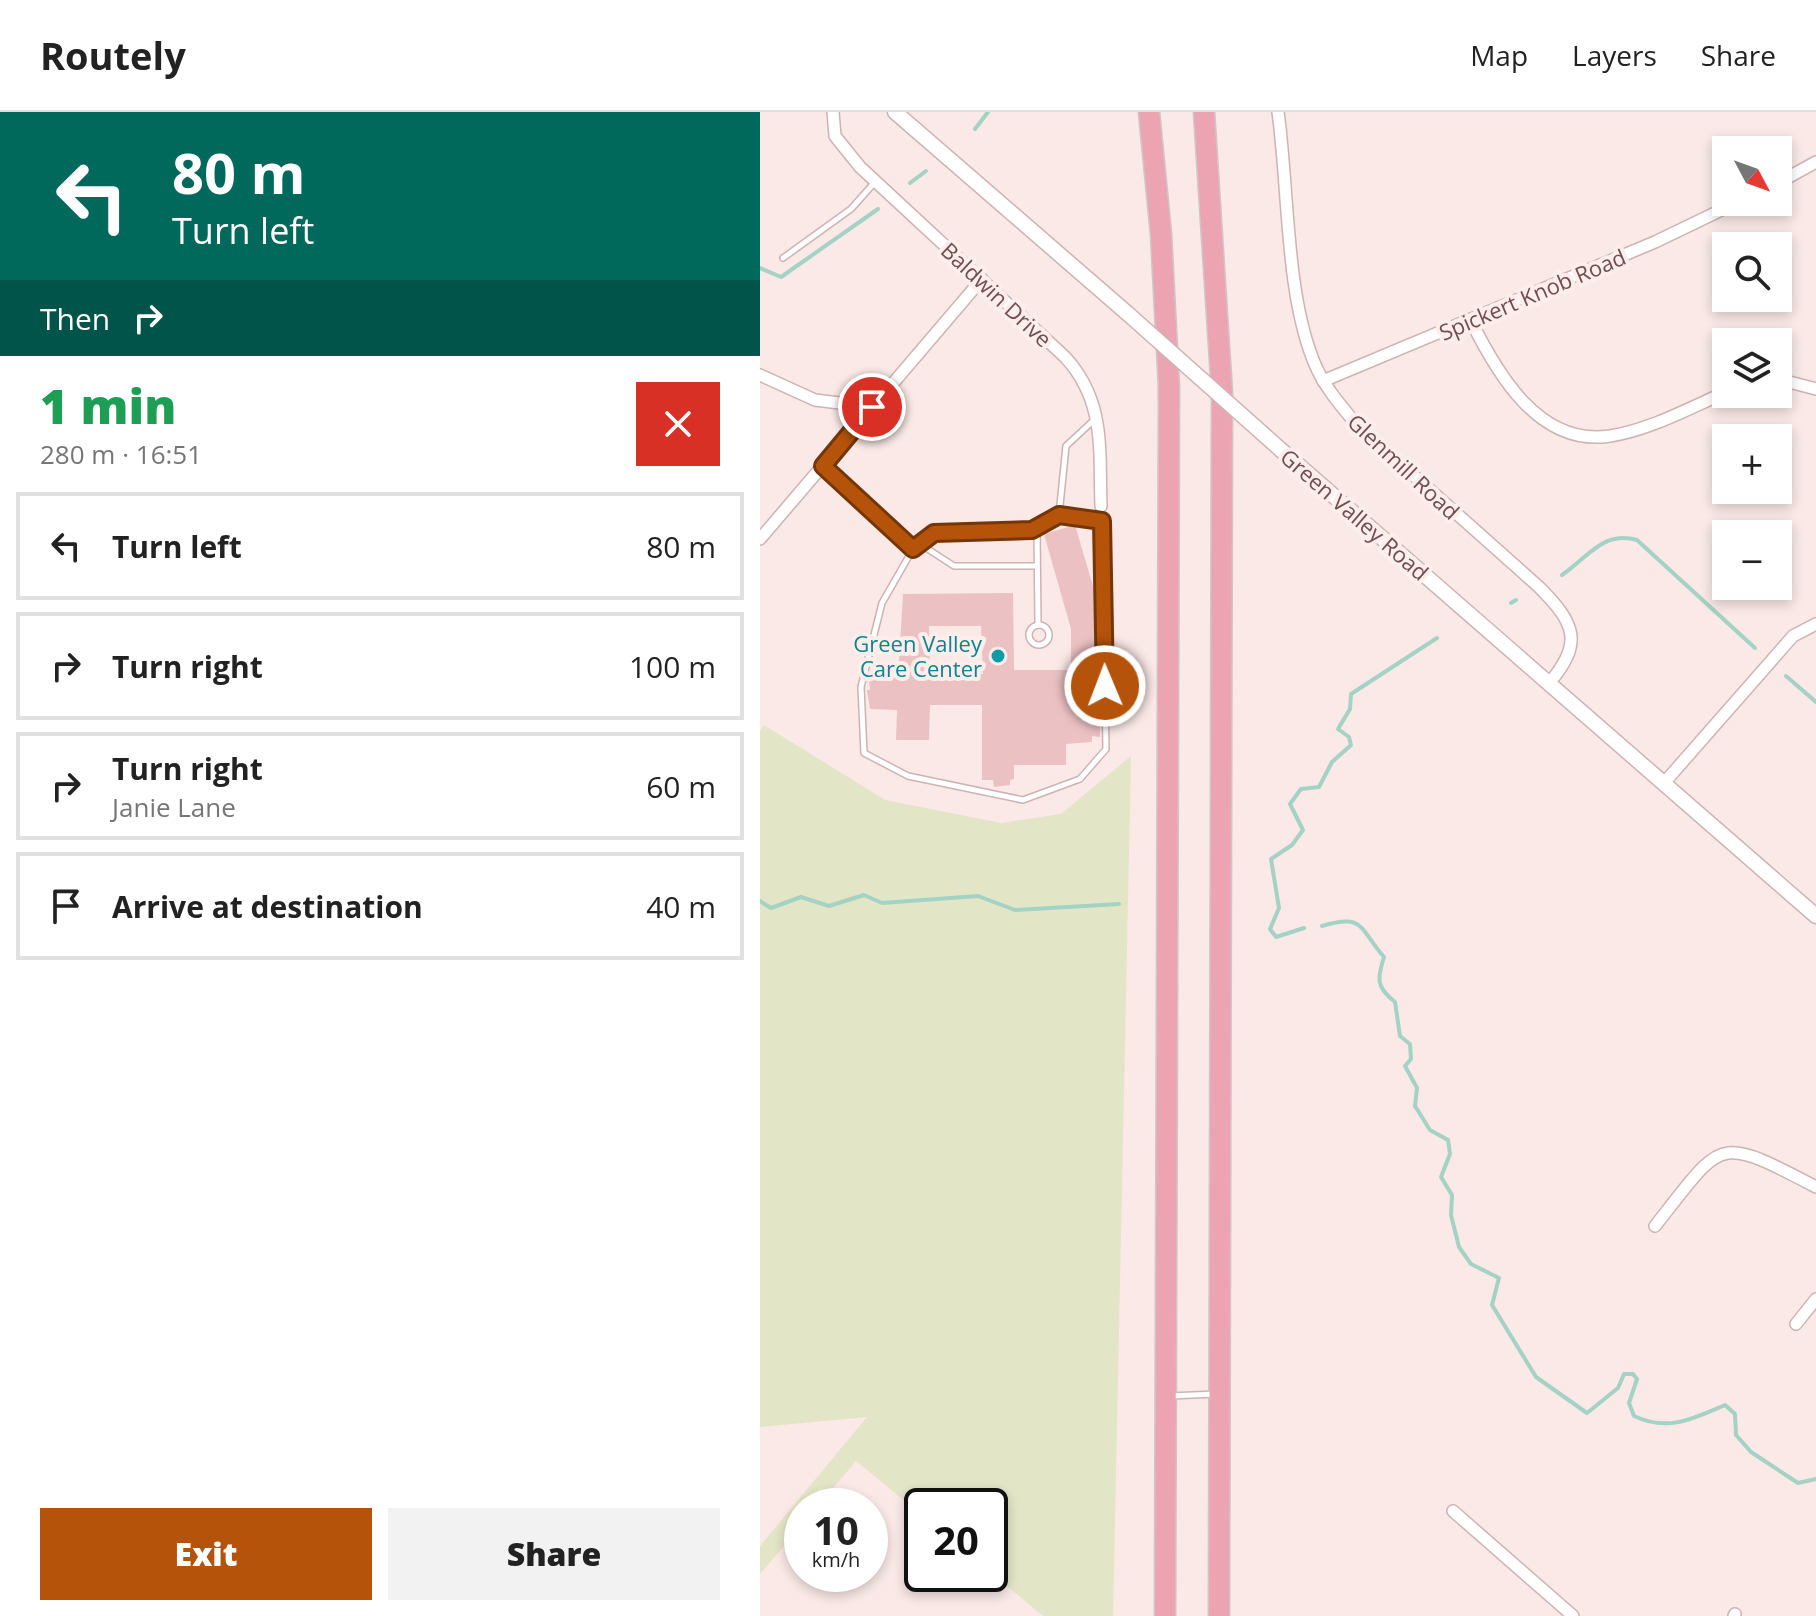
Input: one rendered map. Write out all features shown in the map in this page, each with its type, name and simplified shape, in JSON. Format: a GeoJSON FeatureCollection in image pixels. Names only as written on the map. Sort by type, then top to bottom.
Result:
{"type":"FeatureCollection","features":[{"type":"Feature","properties":{"kind":"highway"},"geometry":{"type":"LineString","coordinates":[[1149,112],[1161,234],[1169,387],[1165,1616]]}},
{"type":"Feature","properties":{"kind":"highway"},"geometry":{"type":"LineString","coordinates":[[1204,112],[1222,393],[1219,1616]]}},
{"type":"Feature","properties":{"kind":"street","name":"Baldwin Drive"},"geometry":{"type":"LineString","coordinates":[[833,112],[832,124],[841,147],[1075,368],[1090,392],[1098,417],[1101,506]]}},
{"type":"Feature","properties":{"kind":"street","name":"Green Valley Road"},"geometry":{"type":"LineString","coordinates":[[895,112],[1816,916]]}},
{"type":"Feature","properties":{"kind":"street","name":"Glenmill Road"},"geometry":{"type":"LineString","coordinates":[[1278,112],[1300,314],[1323,381],[1357,425],[1539,587],[1562,612],[1569,625],[1571,649],[1566,664],[1549,683]]}},
{"type":"Feature","properties":{"kind":"street"},"geometry":{"type":"LineString","coordinates":[[1792,175],[1816,162]]}},
{"type":"Feature","properties":{"kind":"street","name":"Spickert Knob Road"},"geometry":{"type":"LineString","coordinates":[[1323,381],[1471,321],[1712,215]]}},
{"type":"Feature","properties":{"kind":"street"},"geometry":{"type":"LineString","coordinates":[[760,539],[982,279]]}},
{"type":"Feature","properties":{"kind":"street"},"geometry":{"type":"LineString","coordinates":[[1471,321],[1492,363],[1518,396],[1554,425],[1580,436],[1625,432],[1712,398]]}},
{"type":"Feature","properties":{"kind":"street"},"geometry":{"type":"LineString","coordinates":[[760,375],[815,400],[872,407]]}},
{"type":"Feature","properties":{"kind":"street"},"geometry":{"type":"LineString","coordinates":[[1792,383],[1816,389]]}},
{"type":"Feature","properties":{"kind":"street"},"geometry":{"type":"LineString","coordinates":[[1664,783],[1793,636],[1816,624]]}},
{"type":"Feature","properties":{"kind":"street"},"geometry":{"type":"LineString","coordinates":[[1655,1226],[1705,1163],[1721,1153],[1746,1151],[1816,1187]]}},
{"type":"Feature","properties":{"kind":"street"},"geometry":{"type":"LineString","coordinates":[[1796,1324],[1816,1299]]}},
{"type":"Feature","properties":{"kind":"street"},"geometry":{"type":"LineString","coordinates":[[1453,1511],[1573,1616]]}},
{"type":"Feature","properties":{"kind":"lane"},"geometry":{"type":"LineString","coordinates":[[783,258],[851,209],[875,181]]}},
{"type":"Feature","properties":{"kind":"lane"},"geometry":{"type":"LineString","coordinates":[[1059,515],[1066,446],[1098,417]]}},
{"type":"Feature","properties":{"kind":"lane"},"geometry":{"type":"LineString","coordinates":[[823,466],[913,549]]}},
{"type":"Feature","properties":{"kind":"lane"},"geometry":{"type":"LineString","coordinates":[[1101,506],[1102,521],[1106,749],[1080,779],[1023,800],[908,776],[864,753],[861,687],[882,603],[913,549],[934,533],[1037,528],[1059,515],[1102,521]]}},
{"type":"Feature","properties":{"kind":"lane"},"geometry":{"type":"LineString","coordinates":[[1037,528],[1038,625]]}},
{"type":"Feature","properties":{"kind":"lane"},"geometry":{"type":"LineString","coordinates":[[920,544],[954,566],[1037,566]]}},
{"type":"Feature","properties":{"kind":"lane"},"geometry":{"type":"LineString","coordinates":[[1038,625],[1045,627],[1049,635],[1044,644],[1038,645],[1028,637],[1032,627],[1038,625]]}},
{"type":"Feature","properties":{"kind":"lane"},"geometry":{"type":"LineString","coordinates":[[1165,1396],[1220,1394]]}},
{"type":"Feature","properties":{"kind":"green space"},"geometry":{"type":"Polygon","coordinates":[[[764,725],[885,800],[1001,823],[1061,814],[1131,756],[1113,1616],[1043,1616],[1008,1587],[1008,1488],[904,1488],[904,1500],[856,1461],[833,1488],[808,1488],[867,1417],[760,1427],[760,731],[764,725]]]}},
{"type":"Feature","properties":{"kind":"green space"},"geometry":{"type":"Polygon","coordinates":[[[784,1517],[784,1546],[760,1574],[760,1546],[784,1517]]]}},
{"type":"Feature","properties":{"kind":"building","name":"Green Valley Care Center"},"geometry":{"type":"Polygon","coordinates":[[[1075,525],[1098,603],[1100,737],[1092,736],[1092,742],[1066,744],[1066,765],[1014,765],[1014,779],[1010,780],[1010,785],[994,787],[993,780],[982,780],[982,705],[930,705],[929,740],[896,740],[897,710],[870,709],[867,690],[870,690],[869,680],[898,677],[903,594],[1013,593],[1014,670],[1071,670],[1071,629],[1044,534],[1075,525]],[[929,626],[930,671],[983,674],[981,626],[929,626]]]}},
{"type":"Feature","properties":{"kind":"waterway"},"geometry":{"type":"LineString","coordinates":[[975,129],[988,112]]}},
{"type":"Feature","properties":{"kind":"waterway"},"geometry":{"type":"LineString","coordinates":[[910,183],[926,171]]}},
{"type":"Feature","properties":{"kind":"waterway"},"geometry":{"type":"LineString","coordinates":[[760,268],[781,277],[878,209]]}},
{"type":"Feature","properties":{"kind":"waterway"},"geometry":{"type":"LineString","coordinates":[[1562,575],[1606,542],[1625,538],[1637,540],[1755,648]]}},
{"type":"Feature","properties":{"kind":"waterway"},"geometry":{"type":"LineString","coordinates":[[1511,603],[1516,600]]}},
{"type":"Feature","properties":{"kind":"waterway"},"geometry":{"type":"LineString","coordinates":[[1304,928],[1276,937],[1270,929],[1279,908],[1271,859],[1292,845],[1303,830],[1290,804],[1301,789],[1319,787],[1332,762],[1351,745],[1349,737],[1338,729],[1350,709],[1351,694],[1437,638]]}},
{"type":"Feature","properties":{"kind":"waterway"},"geometry":{"type":"LineString","coordinates":[[1786,676],[1816,702]]}},
{"type":"Feature","properties":{"kind":"waterway"},"geometry":{"type":"LineString","coordinates":[[760,901],[771,908],[801,897],[829,906],[864,895],[882,903],[978,896],[1015,910],[1119,904]]}},
{"type":"Feature","properties":{"kind":"waterway"},"geometry":{"type":"LineString","coordinates":[[1322,926],[1346,921],[1354,923],[1365,931],[1384,957],[1380,971],[1381,987],[1395,1002],[1400,1036],[1410,1044],[1411,1059],[1405,1066],[1417,1088],[1415,1106],[1430,1130],[1448,1140],[1450,1154],[1441,1177],[1452,1195],[1451,1215],[1459,1247],[1471,1264],[1499,1278],[1492,1305],[1536,1377],[1587,1413],[1618,1388],[1624,1374],[1633,1374],[1637,1379],[1629,1403],[1634,1416],[1646,1421],[1680,1422],[1725,1405],[1735,1414],[1736,1435],[1751,1452],[1798,1483],[1816,1479]]}},
{"type":"Feature","properties":{"kind":"place","name":"Green Valley Care Center"},"geometry":{"type":"Point","coordinates":[998,656]}},
{"type":"Feature","properties":{"kind":"route"},"geometry":{"type":"LineString","coordinates":[[872,407],[823,466],[913,549],[934,533],[1032,530],[1059,515],[1102,521],[1105,686]]}}]}
